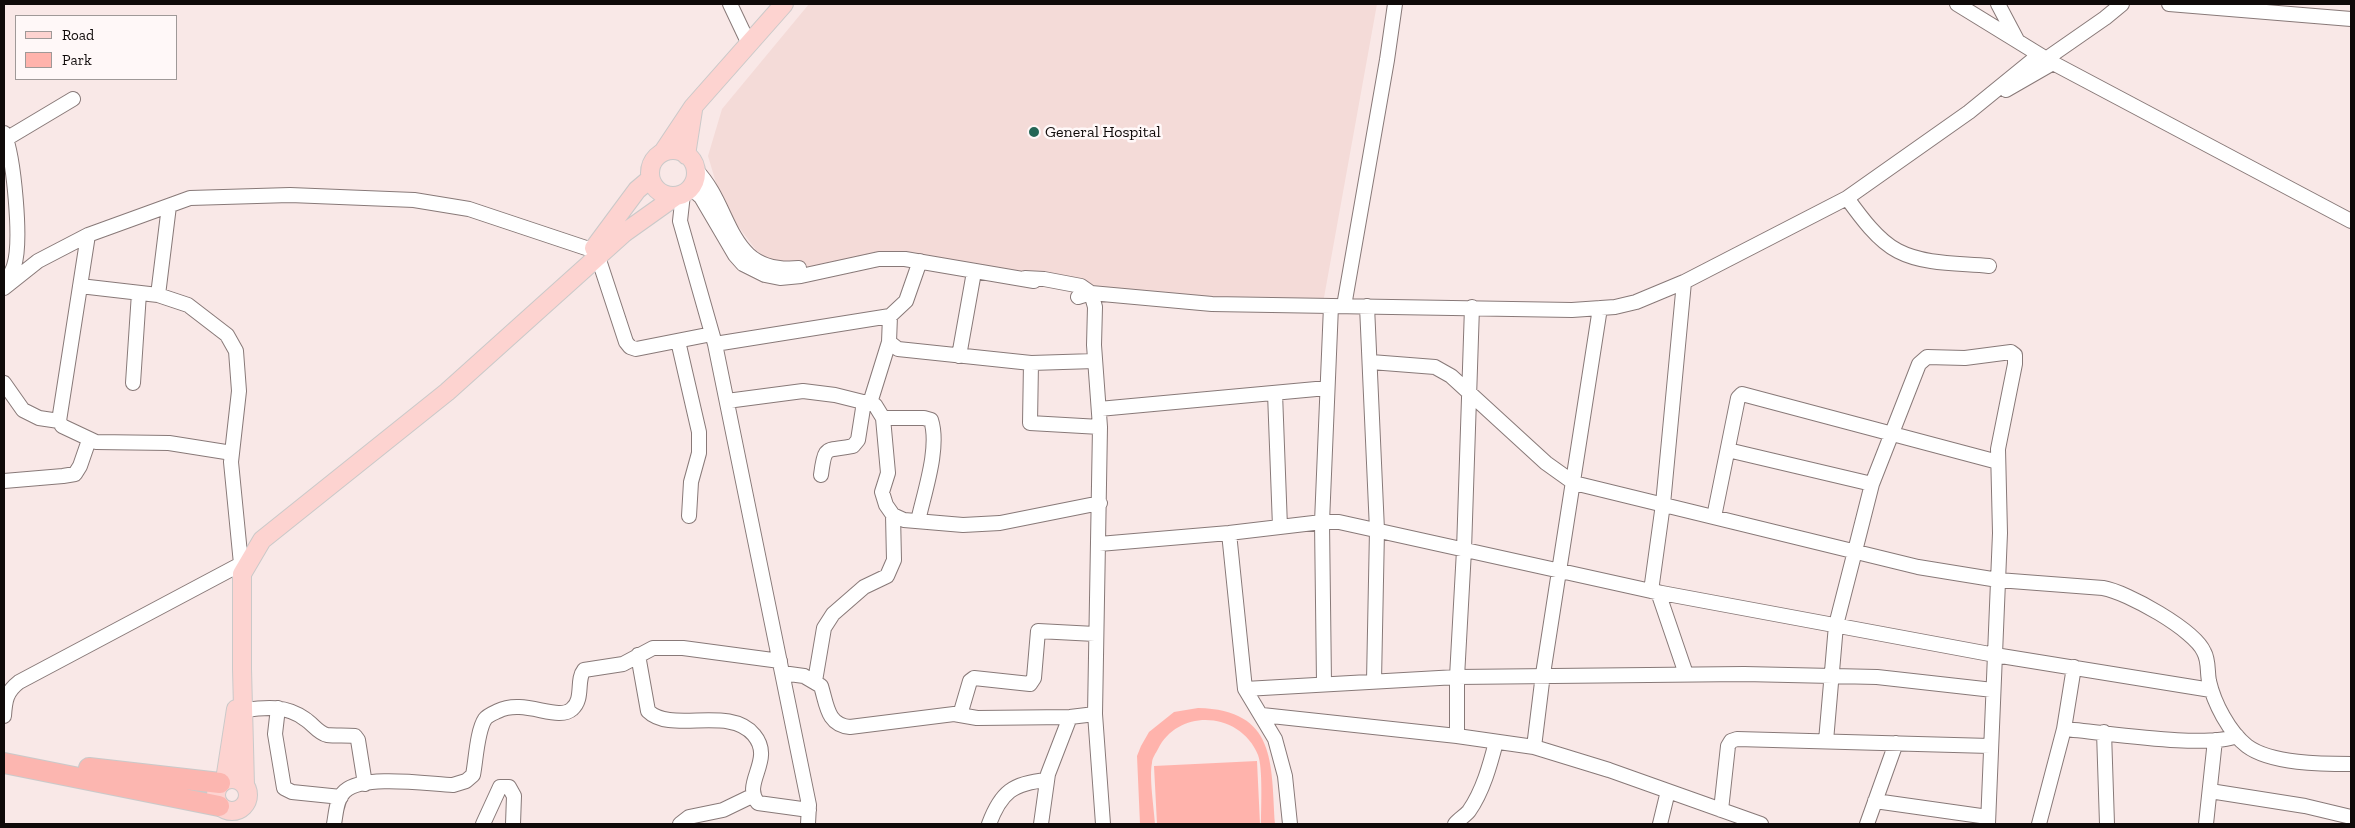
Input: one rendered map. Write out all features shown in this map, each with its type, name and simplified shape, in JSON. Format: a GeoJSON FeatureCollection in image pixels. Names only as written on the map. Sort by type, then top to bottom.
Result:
{"type":"FeatureCollection","features":[{"type":"Feature","properties":{"kind":"highway"},"geometry":{"type":"LineString","coordinates":[[4,752],[88,768],[222,782]]}},
{"type":"Feature","properties":{"kind":"highway"},"geometry":{"type":"LineString","coordinates":[[4,763],[225,813]]}},
{"type":"Feature","properties":{"kind":"main road"},"geometry":{"type":"LineString","coordinates":[[683,193],[661,193],[654,187],[650,179],[650,173],[654,161],[663,152],[693,107],[748,42],[784,4]]}},
{"type":"Feature","properties":{"kind":"main road"},"geometry":{"type":"LineString","coordinates":[[686,154],[693,107]]}},
{"type":"Feature","properties":{"kind":"main road"},"geometry":{"type":"LineString","coordinates":[[246,824],[245,806],[249,795],[245,784],[242,569],[262,540],[447,392],[557,292],[595,254],[683,193],[696,178],[696,170],[686,154],[679,151],[663,152]]}},
{"type":"Feature","properties":{"kind":"main road"},"geometry":{"type":"LineString","coordinates":[[595,254],[638,190],[650,179]]}},
{"type":"Feature","properties":{"kind":"main road"},"geometry":{"type":"LineString","coordinates":[[242,669],[222,782],[215,795],[225,813],[233,812],[245,806]]}},
{"type":"Feature","properties":{"kind":"main road"},"geometry":{"type":"LineString","coordinates":[[222,782],[236,779],[245,784]]}},
{"type":"Feature","properties":{"kind":"street"},"geometry":{"type":"LineString","coordinates":[[730,4],[748,42]]}},
{"type":"Feature","properties":{"kind":"street"},"geometry":{"type":"LineString","coordinates":[[1324,683],[1322,522],[1327,388],[1338,306],[1386,69],[1395,4]]}},
{"type":"Feature","properties":{"kind":"street"},"geometry":{"type":"LineString","coordinates":[[1957,4],[2046,59],[2351,221]]}},
{"type":"Feature","properties":{"kind":"street"},"geometry":{"type":"LineString","coordinates":[[1998,4],[2016,40]]}},
{"type":"Feature","properties":{"kind":"street"},"geometry":{"type":"LineString","coordinates":[[2105,18],[2107,4]]}},
{"type":"Feature","properties":{"kind":"street"},"geometry":{"type":"LineString","coordinates":[[638,655],[648,711],[654,717],[666,720],[718,720],[740,726],[754,734],[760,746],[761,765],[751,789],[752,796],[758,803],[808,817],[781,667],[714,339],[680,221],[683,193],[701,198],[735,255],[743,264],[756,272],[780,278],[801,276],[879,259],[920,261],[974,272],[1025,278],[1084,295],[1212,304],[1572,310],[1600,308],[1636,302],[1684,282],[1847,198],[2105,18],[2122,4]]}},
{"type":"Feature","properties":{"kind":"street"},"geometry":{"type":"LineString","coordinates":[[2169,4],[2351,19]]}},
{"type":"Feature","properties":{"kind":"street"},"geometry":{"type":"LineString","coordinates":[[4,288],[14,266],[17,244],[15,194],[6,145],[72,99]]}},
{"type":"Feature","properties":{"kind":"street"},"geometry":{"type":"LineString","coordinates":[[696,170],[712,190],[740,247],[751,258],[786,269],[840,266]]}},
{"type":"Feature","properties":{"kind":"street"},"geometry":{"type":"LineString","coordinates":[[4,288],[38,261],[88,235],[190,198],[290,195],[414,200],[469,209],[595,254],[626,342],[630,347],[636,349],[678,341],[714,339],[890,316],[906,301],[920,261]]}},
{"type":"Feature","properties":{"kind":"street"},"geometry":{"type":"LineString","coordinates":[[1847,198],[1866,224],[1897,251],[1918,259],[1989,266]]}},
{"type":"Feature","properties":{"kind":"street"},"geometry":{"type":"LineString","coordinates":[[158,295],[169,206]]}},
{"type":"Feature","properties":{"kind":"street"},"geometry":{"type":"LineString","coordinates":[[88,235],[59,421],[62,426],[96,442],[169,443],[232,453]]}},
{"type":"Feature","properties":{"kind":"street"},"geometry":{"type":"LineString","coordinates":[[959,356],[974,272]]}},
{"type":"Feature","properties":{"kind":"street"},"geometry":{"type":"LineString","coordinates":[[1684,282],[1654,592],[1686,674]]}},
{"type":"Feature","properties":{"kind":"street"},"geometry":{"type":"LineString","coordinates":[[4,716],[5,698],[18,682],[242,569],[232,486],[232,453],[239,391],[236,352],[227,335],[188,305],[158,295],[80,286]]}},
{"type":"Feature","properties":{"kind":"street"},"geometry":{"type":"LineString","coordinates":[[133,383],[139,293]]}},
{"type":"Feature","properties":{"kind":"street"},"geometry":{"type":"LineString","coordinates":[[1084,295],[1084,306],[1094,344],[1100,427],[1095,714],[1103,824]]}},
{"type":"Feature","properties":{"kind":"street"},"geometry":{"type":"LineString","coordinates":[[1367,306],[1377,530],[1374,681]]}},
{"type":"Feature","properties":{"kind":"street"},"geometry":{"type":"LineString","coordinates":[[1457,736],[1457,677],[1464,550],[1472,307]]}},
{"type":"Feature","properties":{"kind":"street"},"geometry":{"type":"LineString","coordinates":[[1534,747],[1543,674],[1600,308]]}},
{"type":"Feature","properties":{"kind":"street"},"geometry":{"type":"LineString","coordinates":[[821,475],[826,452],[830,448],[853,446],[858,440],[867,402],[889,342],[890,316]]}},
{"type":"Feature","properties":{"kind":"street"},"geometry":{"type":"LineString","coordinates":[[678,341],[699,432],[699,453],[691,482],[689,516]]}},
{"type":"Feature","properties":{"kind":"street"},"geometry":{"type":"LineString","coordinates":[[889,342],[898,349],[1032,363],[1095,360]]}},
{"type":"Feature","properties":{"kind":"street"},"geometry":{"type":"LineString","coordinates":[[1826,741],[1836,625],[1854,551],[1872,484],[1922,360],[1927,357],[1965,358],[2011,352],[2015,355],[2015,364],[2000,432],[1998,462],[2000,533],[1988,821],[1875,801]]}},
{"type":"Feature","properties":{"kind":"street"},"geometry":{"type":"LineString","coordinates":[[1371,362],[1435,368],[1452,376],[1470,395],[1546,463],[1574,483],[1918,567],[1998,580],[2112,589],[2186,631],[2200,644],[2205,654],[2211,690],[2238,736],[2248,747],[2268,755],[2320,764],[2351,764]]}},
{"type":"Feature","properties":{"kind":"street"},"geometry":{"type":"LineString","coordinates":[[1032,363],[1030,420],[1032,425],[1100,427]]}},
{"type":"Feature","properties":{"kind":"street"},"geometry":{"type":"LineString","coordinates":[[4,383],[23,410],[39,418],[59,421]]}},
{"type":"Feature","properties":{"kind":"street"},"geometry":{"type":"LineString","coordinates":[[1099,409],[1327,388]]}},
{"type":"Feature","properties":{"kind":"street"},"geometry":{"type":"LineString","coordinates":[[727,401],[803,391],[819,392],[867,402],[881,411],[888,473],[882,492],[886,505],[893,515],[904,520],[963,525],[1000,523],[1100,503]]}},
{"type":"Feature","properties":{"kind":"street"},"geometry":{"type":"LineString","coordinates":[[1275,393],[1280,527]]}},
{"type":"Feature","properties":{"kind":"street"},"geometry":{"type":"LineString","coordinates":[[1714,517],[1738,398],[1742,394],[1998,462]]}},
{"type":"Feature","properties":{"kind":"street"},"geometry":{"type":"LineString","coordinates":[[883,418],[924,418],[931,420],[934,429],[930,469],[918,522]]}},
{"type":"Feature","properties":{"kind":"street"},"geometry":{"type":"LineString","coordinates":[[4,481],[75,474],[90,440]]}},
{"type":"Feature","properties":{"kind":"street"},"geometry":{"type":"LineString","coordinates":[[1728,453],[1732,451],[1872,484]]}},
{"type":"Feature","properties":{"kind":"street"},"geometry":{"type":"LineString","coordinates":[[815,681],[824,628],[833,614],[864,587],[887,576],[894,560],[893,515]]}},
{"type":"Feature","properties":{"kind":"street"},"geometry":{"type":"LineString","coordinates":[[1099,544],[1322,522],[1339,522],[1654,592],[1995,655],[2211,690]]}},
{"type":"Feature","properties":{"kind":"street"},"geometry":{"type":"LineString","coordinates":[[1229,532],[1245,689],[1275,739],[1285,776],[1290,824]]}},
{"type":"Feature","properties":{"kind":"street"},"geometry":{"type":"LineString","coordinates":[[960,715],[970,681],[974,678],[1030,684],[1034,678],[1038,631],[1095,634]]}},
{"type":"Feature","properties":{"kind":"street"},"geometry":{"type":"LineString","coordinates":[[334,824],[341,797],[344,792],[353,787],[365,784],[453,785],[466,781],[473,776],[481,730],[485,719],[490,714],[514,705],[554,714],[566,713],[573,709],[578,702],[581,675],[584,670],[623,664],[652,648],[683,648],[781,667],[804,676],[821,686],[832,720],[839,726],[850,727],[947,715],[977,718],[1070,717],[1095,714]]}},
{"type":"Feature","properties":{"kind":"street"},"geometry":{"type":"LineString","coordinates":[[2038,824],[2064,729],[2074,667]]}},
{"type":"Feature","properties":{"kind":"street"},"geometry":{"type":"LineString","coordinates":[[1245,689],[1324,683],[1543,674],[1686,674],[1877,677],[1993,690]]}},
{"type":"Feature","properties":{"kind":"street"},"geometry":{"type":"LineString","coordinates":[[244,710],[278,708],[304,718],[326,734],[355,736],[358,740],[365,784]]}},
{"type":"Feature","properties":{"kind":"street"},"geometry":{"type":"LineString","coordinates":[[278,708],[275,734],[284,788],[292,792],[341,797]]}},
{"type":"Feature","properties":{"kind":"street"},"geometry":{"type":"LineString","coordinates":[[1262,715],[1457,736],[1534,747],[1609,770],[1761,824]]}},
{"type":"Feature","properties":{"kind":"street"},"geometry":{"type":"LineString","coordinates":[[1041,824],[1047,780],[1056,750],[1070,717]]}},
{"type":"Feature","properties":{"kind":"street"},"geometry":{"type":"LineString","coordinates":[[2064,729],[2177,739],[2215,740],[2238,736]]}},
{"type":"Feature","properties":{"kind":"street"},"geometry":{"type":"LineString","coordinates":[[2104,732],[2107,824]]}},
{"type":"Feature","properties":{"kind":"street"},"geometry":{"type":"LineString","coordinates":[[1721,810],[1728,746],[1737,739],[1990,746]]}},
{"type":"Feature","properties":{"kind":"street"},"geometry":{"type":"LineString","coordinates":[[2206,824],[2215,740]]}},
{"type":"Feature","properties":{"kind":"street"},"geometry":{"type":"LineString","coordinates":[[1455,824],[1466,815],[1474,802],[1486,776],[1496,742]]}},
{"type":"Feature","properties":{"kind":"street"},"geometry":{"type":"LineString","coordinates":[[1867,824],[1896,743]]}},
{"type":"Feature","properties":{"kind":"street"},"geometry":{"type":"LineString","coordinates":[[989,824],[995,808],[1004,794],[1021,785],[1047,780]]}},
{"type":"Feature","properties":{"kind":"street"},"geometry":{"type":"LineString","coordinates":[[483,824],[500,787],[504,786],[509,788],[514,796],[513,824]]}},
{"type":"Feature","properties":{"kind":"street"},"geometry":{"type":"LineString","coordinates":[[1660,824],[1668,791]]}},
{"type":"Feature","properties":{"kind":"street"},"geometry":{"type":"LineString","coordinates":[[2210,791],[2320,809],[2351,817]]}},
{"type":"Feature","properties":{"kind":"street"},"geometry":{"type":"LineString","coordinates":[[680,824],[689,817],[723,810],[752,796]]}},
{"type":"Feature","properties":{"kind":"shaded area","name":"General Hospital"},"geometry":{"type":"Polygon","coordinates":[[[809,4],[1377,4],[1323,303],[1137,305],[912,252],[792,276],[756,250],[723,206],[708,156],[722,109],[809,4]]]}},
{"type":"Feature","properties":{"kind":"green space"},"geometry":{"type":"Polygon","coordinates":[[[1198,708],[1224,711],[1243,718],[1256,729],[1265,744],[1270,761],[1275,824],[1261,824],[1260,761],[1250,741],[1238,730],[1224,723],[1210,720],[1194,721],[1180,726],[1168,735],[1158,749],[1151,769],[1155,824],[1140,824],[1137,756],[1141,746],[1149,732],[1174,712],[1198,708]]]}},
{"type":"Feature","properties":{"kind":"green space"},"geometry":{"type":"Polygon","coordinates":[[[1257,761],[1260,824],[1157,824],[1154,766],[1257,761]]]}},
{"type":"Feature","properties":{"kind":"place","name":"General Hospital"},"geometry":{"type":"Point","coordinates":[1034,132]}}]}
